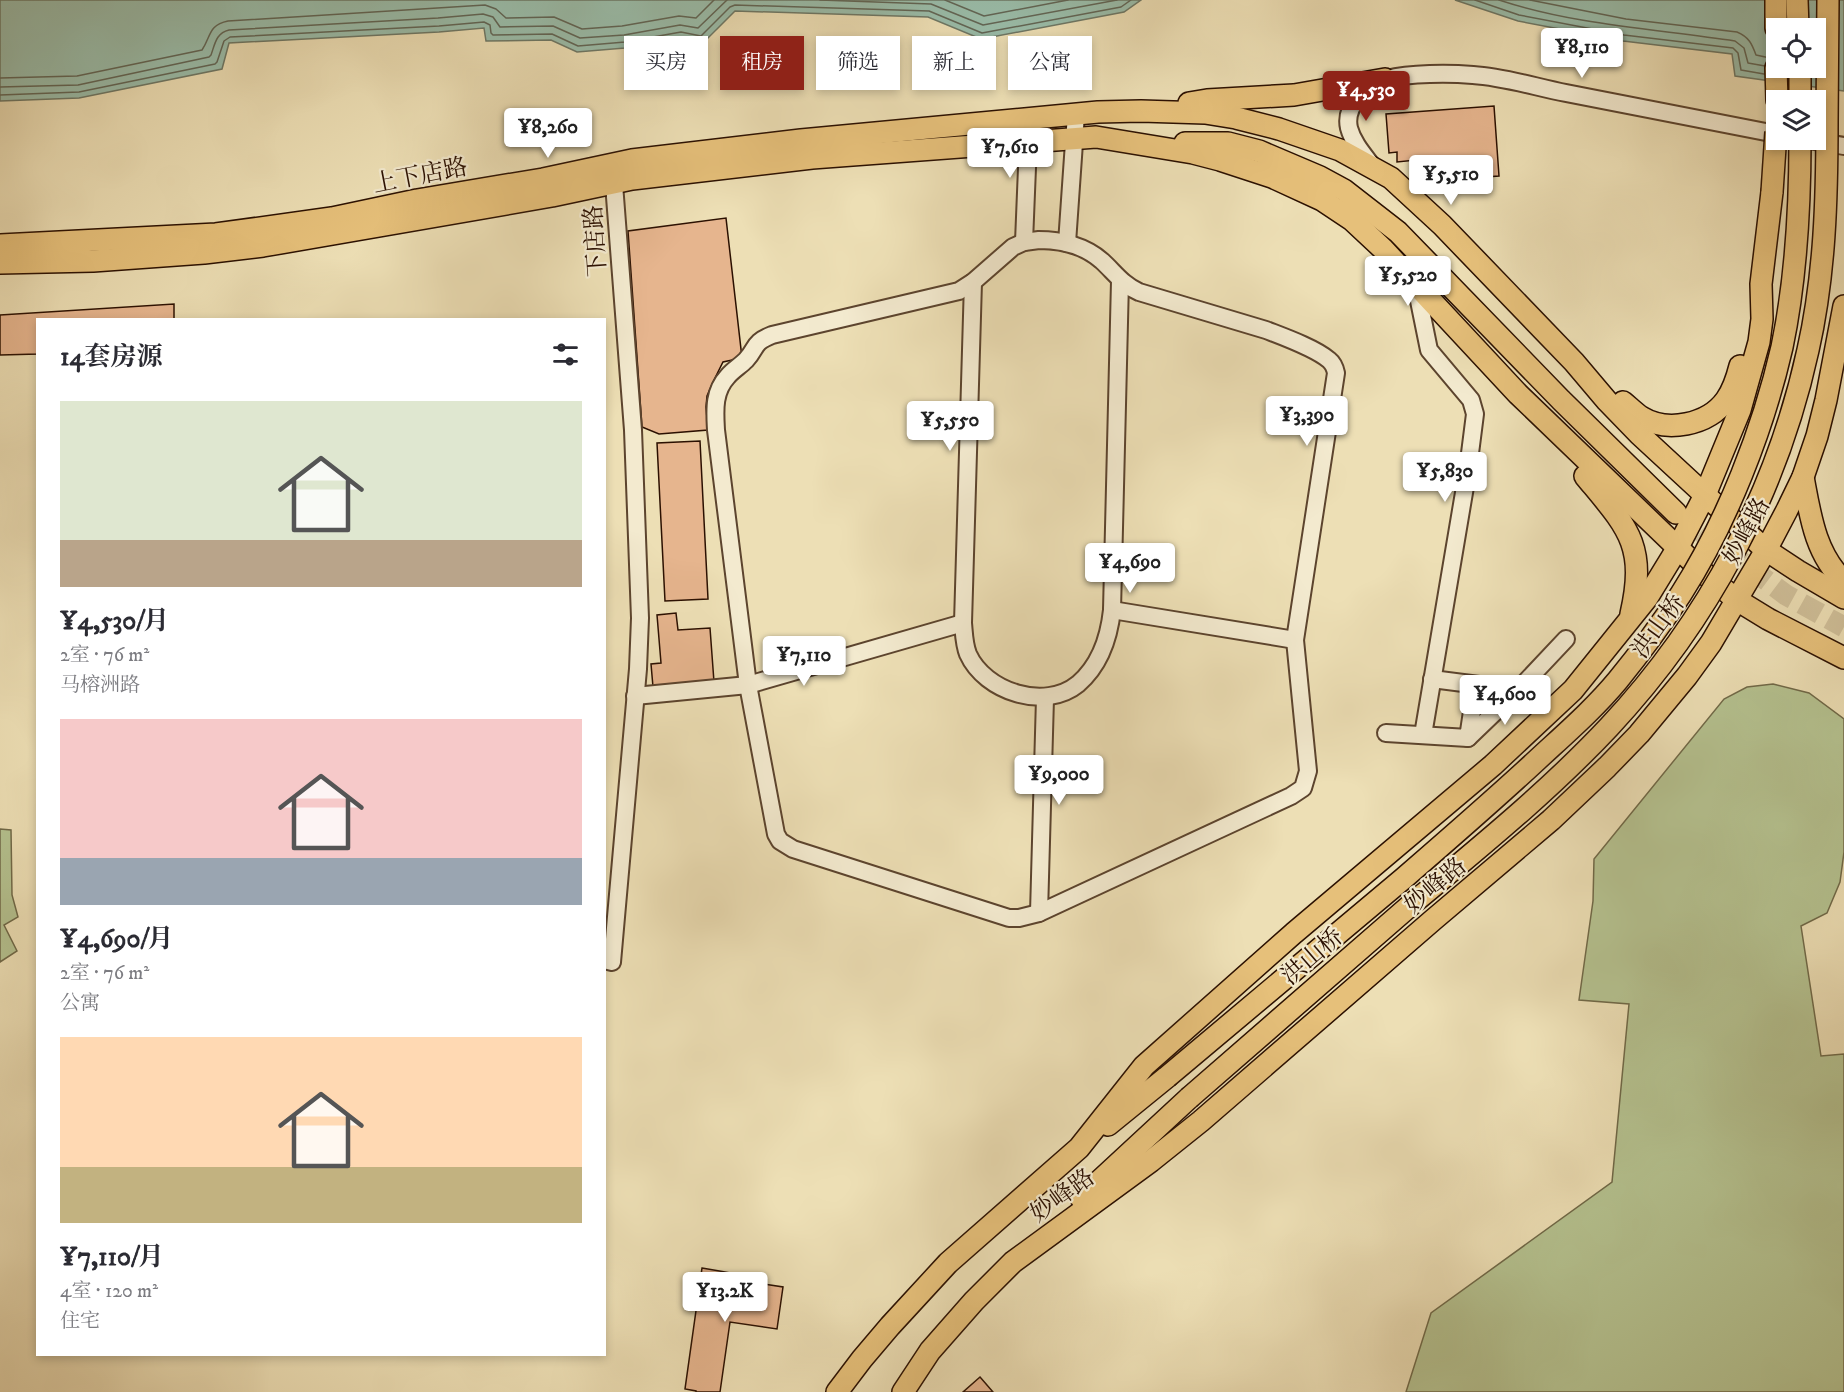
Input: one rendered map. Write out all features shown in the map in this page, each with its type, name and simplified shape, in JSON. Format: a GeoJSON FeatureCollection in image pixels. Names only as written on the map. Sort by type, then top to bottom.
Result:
{"type":"FeatureCollection","features":[{"type":"Feature","properties":{"kind":"main road"},"geometry":{"type":"LineString","coordinates":[[1776,0],[1776,18]]}},
{"type":"Feature","properties":{"kind":"main road"},"geometry":{"type":"LineString","coordinates":[[1797,0],[1798,18]]}},
{"type":"Feature","properties":{"kind":"main road","name":"洪山桥"},"geometry":{"type":"LineString","coordinates":[[1013,1262],[1189,1098],[1495,834],[1586,750],[1655,674],[1701,611],[1755,511],[1780,447],[1798,394],[1816,308],[1826,198],[1828,0]]}},
{"type":"Feature","properties":{"kind":"main road"},"geometry":{"type":"LineString","coordinates":[[1141,111],[1207,100],[1294,95],[1385,79]]}},
{"type":"Feature","properties":{"kind":"main road"},"geometry":{"type":"LineString","coordinates":[[1141,111],[1205,113],[1236,118],[1311,139],[1340,150],[1391,178],[1408,192],[1575,362],[1607,401],[1705,495],[1766,550],[1844,598]]}},
{"type":"Feature","properties":{"kind":"main road"},"geometry":{"type":"LineString","coordinates":[[1128,142],[1228,143],[1278,158],[1344,190],[1398,232],[1560,400],[1679,509],[1427,247],[1350,180],[1317,161],[1268,140],[1205,121],[1141,111]]}},
{"type":"Feature","properties":{"kind":"main road","name":"上下店路"},"geometry":{"type":"LineString","coordinates":[[0,263],[93,261],[263,246],[552,196],[613,173],[632,160],[801,140],[1029,118],[1141,111]]}},
{"type":"Feature","properties":{"kind":"main road","name":"上下店路"},"geometry":{"type":"LineString","coordinates":[[0,245],[216,234],[332,218],[417,200],[543,180],[613,173],[1074,138],[1096,137],[1128,142]]}},
{"type":"Feature","properties":{"kind":"main road"},"geometry":{"type":"LineString","coordinates":[[1128,142],[1220,160],[1272,177],[1322,200],[1339,211],[1383,249],[1518,394],[1677,549],[1737,600],[1768,619],[1844,658]]}},
{"type":"Feature","properties":{"kind":"main road"},"geometry":{"type":"LineString","coordinates":[[1575,362],[1642,418],[1658,424],[1689,424],[1702,419],[1725,402],[1744,352],[1761,284],[1775,150]]}},
{"type":"Feature","properties":{"kind":"main road"},"geometry":{"type":"LineString","coordinates":[[1080,1148],[1472,820],[1583,717],[1618,680],[1682,592],[1718,527],[1734,491],[1760,421],[1776,367],[1789,305],[1799,150]]}},
{"type":"Feature","properties":{"kind":"main road","name":"妙峰路"},"geometry":{"type":"LineString","coordinates":[[837,1392],[890,1326],[948,1263],[1080,1148],[1144,1066],[1294,933],[1493,765],[1573,690],[1647,598],[1677,549],[1705,495],[1740,410],[1751,375],[1762,319],[1761,284]]}},
{"type":"Feature","properties":{"kind":"main road","name":"妙峰路"},"geometry":{"type":"LineString","coordinates":[[903,1392],[930,1351],[974,1301],[1013,1262],[1185,1134],[1551,820],[1607,767],[1664,704],[1700,658],[1737,600],[1766,550],[1803,477],[1826,400],[1844,306]]}},
{"type":"Feature","properties":{"kind":"main road"},"geometry":{"type":"LineString","coordinates":[[1518,394],[1612,508],[1630,537],[1636,556],[1637,572],[1636,592],[1629,621]]}},
{"type":"Feature","properties":{"kind":"main road"},"geometry":{"type":"LineString","coordinates":[[1803,477],[1819,546],[1829,564],[1844,580]]}},
{"type":"Feature","properties":{"kind":"street"},"geometry":{"type":"LineString","coordinates":[[1374,167],[1353,139],[1348,117],[1356,99],[1367,89],[1385,79],[1444,74],[1494,76],[1569,94],[1766,131]]}},
{"type":"Feature","properties":{"kind":"street"},"geometry":{"type":"LineString","coordinates":[[1067,243],[1076,114]]}},
{"type":"Feature","properties":{"kind":"street"},"geometry":{"type":"LineString","coordinates":[[1024,242],[1029,118]]}},
{"type":"Feature","properties":{"kind":"street"},"geometry":{"type":"LineString","coordinates":[[1826,143],[1844,146]]}},
{"type":"Feature","properties":{"kind":"street","name":"下店路"},"geometry":{"type":"LineString","coordinates":[[608,961],[635,696],[640,618],[633,430],[613,173]]}},
{"type":"Feature","properties":{"kind":"street"},"geometry":{"type":"LineString","coordinates":[[1053,240],[1067,243],[1093,255],[1128,288],[1266,330],[1329,360],[1335,366],[1336,380],[1295,640],[1308,771],[1302,788],[1291,796],[1039,913],[1009,918],[793,849],[780,841],[774,826],[748,685],[716,430],[715,405],[721,385],[748,358],[755,344],[764,338],[959,291],[973,282],[1013,247],[1024,242],[1053,240]]}},
{"type":"Feature","properties":{"kind":"street"},"geometry":{"type":"LineString","coordinates":[[973,282],[963,623],[965,642],[969,655],[979,669],[993,682],[1029,697],[1045,698],[1077,685],[1089,672],[1105,645],[1112,610],[1120,281]]}},
{"type":"Feature","properties":{"kind":"street"},"geometry":{"type":"LineString","coordinates":[[1416,286],[1429,351],[1471,400],[1475,414],[1468,469],[1423,735]]}},
{"type":"Feature","properties":{"kind":"street"},"geometry":{"type":"LineString","coordinates":[[1112,610],[1295,640]]}},
{"type":"Feature","properties":{"kind":"street"},"geometry":{"type":"LineString","coordinates":[[635,696],[748,685],[963,623]]}},
{"type":"Feature","properties":{"kind":"street"},"geometry":{"type":"LineString","coordinates":[[1386,733],[1468,738],[1566,639]]}},
{"type":"Feature","properties":{"kind":"street"},"geometry":{"type":"LineString","coordinates":[[1432,679],[1518,690]]}},
{"type":"Feature","properties":{"kind":"street"},"geometry":{"type":"LineString","coordinates":[[1468,738],[1476,685]]}},
{"type":"Feature","properties":{"kind":"street"},"geometry":{"type":"LineString","coordinates":[[1039,913],[1045,698]]}},
{"type":"Feature","properties":{"kind":"shaded area"},"geometry":{"type":"Polygon","coordinates":[[[1773,684],[1809,693],[1844,719],[1844,852],[1840,882],[1827,913],[1801,926],[1821,1056],[1844,1054],[1844,1392],[1406,1392],[1431,1313],[1612,1182],[1629,1004],[1579,1000],[1593,901],[1594,859],[1724,699],[1747,687],[1773,684]]]}},
{"type":"Feature","properties":{"kind":"shaded area"},"geometry":{"type":"Polygon","coordinates":[[[0,829],[11,830],[12,895],[18,917],[4,925],[17,951],[0,962],[0,829]]]}},
{"type":"Feature","properties":{"kind":"water"},"geometry":{"type":"Polygon","coordinates":[[[0,0],[1141,0],[1124,12],[996,36],[974,36],[928,17],[735,11],[708,38],[708,36],[624,36],[624,48],[577,52],[551,40],[486,41],[484,28],[229,43],[222,69],[79,98],[0,101],[0,0]]]}},
{"type":"Feature","properties":{"kind":"water"},"geometry":{"type":"Polygon","coordinates":[[[1455,0],[1844,0],[1844,91],[1735,76],[1732,54],[1623,41],[1518,21],[1455,0]]]}},
{"type":"Feature","properties":{"kind":"building"},"geometry":{"type":"Polygon","coordinates":[[[1494,106],[1499,176],[1428,181],[1426,159],[1397,162],[1397,152],[1389,153],[1386,114],[1494,106]]]}},
{"type":"Feature","properties":{"kind":"building"},"geometry":{"type":"Polygon","coordinates":[[[726,218],[742,358],[723,362],[713,382],[707,396],[708,430],[659,434],[642,427],[628,231],[726,218]]]}},
{"type":"Feature","properties":{"kind":"building"},"geometry":{"type":"Polygon","coordinates":[[[174,304],[174,318],[36,318],[36,354],[0,355],[0,315],[174,304]]]}},
{"type":"Feature","properties":{"kind":"building"},"geometry":{"type":"Polygon","coordinates":[[[700,441],[708,599],[665,601],[657,443],[700,441]]]}},
{"type":"Feature","properties":{"kind":"building"},"geometry":{"type":"Polygon","coordinates":[[[676,613],[678,630],[710,628],[714,682],[653,687],[651,664],[661,663],[657,615],[676,613]]]}},
{"type":"Feature","properties":{"kind":"building"},"geometry":{"type":"Polygon","coordinates":[[[702,1268],[731,1273],[730,1279],[783,1287],[777,1329],[730,1322],[720,1392],[696,1392],[685,1389],[702,1268]]]}},
{"type":"Feature","properties":{"kind":"building"},"geometry":{"type":"Polygon","coordinates":[[[980,1377],[993,1392],[963,1392],[980,1377]]]}},
{"type":"Feature","properties":{"kind":"tunnel"},"geometry":{"type":"LineString","coordinates":[[1676,513],[1786,595],[1844,627]]}}]}
